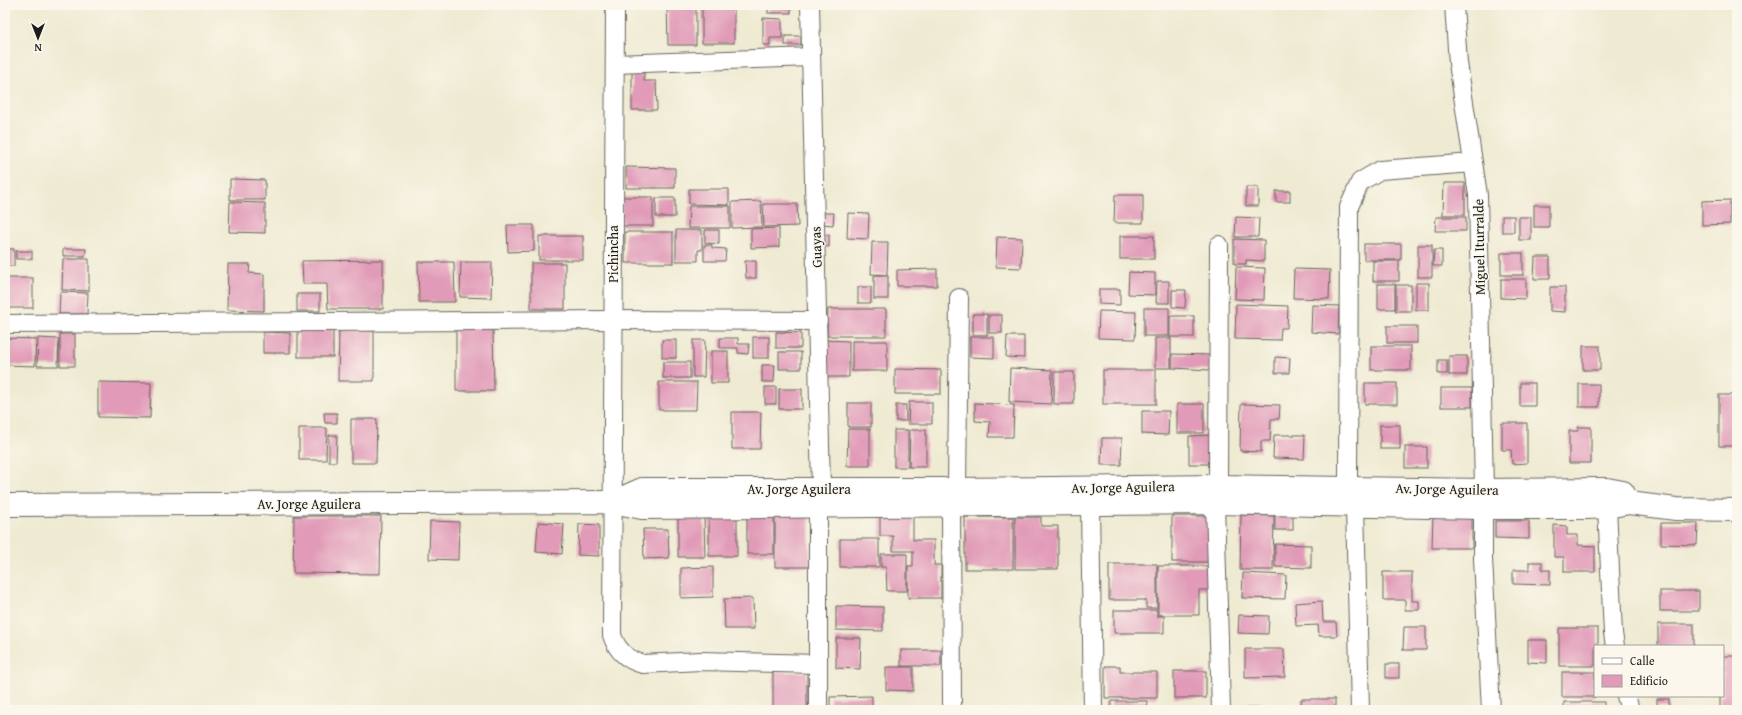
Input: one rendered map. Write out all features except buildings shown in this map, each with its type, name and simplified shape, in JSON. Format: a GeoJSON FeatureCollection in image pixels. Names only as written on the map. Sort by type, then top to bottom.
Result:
{"type":"FeatureCollection","features":[{"type":"Feature","properties":{"kind":"street","name":"Pichincha"},"geometry":{"type":"LineString","coordinates":[[615,5],[612,635],[618,648],[628,659],[651,665],[700,661],[818,664]]}},
{"type":"Feature","properties":{"kind":"street","name":"Guayas"},"geometry":{"type":"LineString","coordinates":[[810,5],[818,321],[820,498],[818,710]]}},
{"type":"Feature","properties":{"kind":"street","name":"Miguel Iturralde"},"geometry":{"type":"LineString","coordinates":[[1454,5],[1458,63],[1478,195],[1484,567],[1491,710]]}},
{"type":"Feature","properties":{"kind":"street"},"geometry":{"type":"LineString","coordinates":[[615,64],[811,56]]}},
{"type":"Feature","properties":{"kind":"street"},"geometry":{"type":"LineString","coordinates":[[1360,710],[1351,497],[1349,207],[1360,182],[1380,170],[1473,163]]}},
{"type":"Feature","properties":{"kind":"street"},"geometry":{"type":"LineString","coordinates":[[1219,246],[1217,494],[1221,710]]}},
{"type":"Feature","properties":{"kind":"street"},"geometry":{"type":"LineString","coordinates":[[952,703],[954,497],[959,298]]}},
{"type":"Feature","properties":{"kind":"street"},"geometry":{"type":"LineString","coordinates":[[5,324],[613,320],[818,321]]}},
{"type":"Feature","properties":{"kind":"street","name":"Av. Jorge Aguilera"},"geometry":{"type":"LineString","coordinates":[[5,505],[613,502],[642,489],[820,498],[1217,494],[1484,499],[1607,507],[1629,503],[1648,507],[1676,509],[1737,510]]}},
{"type":"Feature","properties":{"kind":"street","name":"Av. Jorge Aguilera"},"geometry":{"type":"LineString","coordinates":[[1484,499],[1607,489],[1623,492],[1629,503]]}},
{"type":"Feature","properties":{"kind":"street","name":"Av. Jorge Aguilera"},"geometry":{"type":"LineString","coordinates":[[954,497],[1090,504],[1217,494]]}},
{"type":"Feature","properties":{"kind":"street"},"geometry":{"type":"LineString","coordinates":[[1090,504],[1093,710]]}},
{"type":"Feature","properties":{"kind":"street"},"geometry":{"type":"LineString","coordinates":[[1607,507],[1615,645]]}},
{"type":"Feature","properties":{"kind":"street"},"geometry":{"type":"LineString","coordinates":[[1626,697],[1630,710]]}}]}
